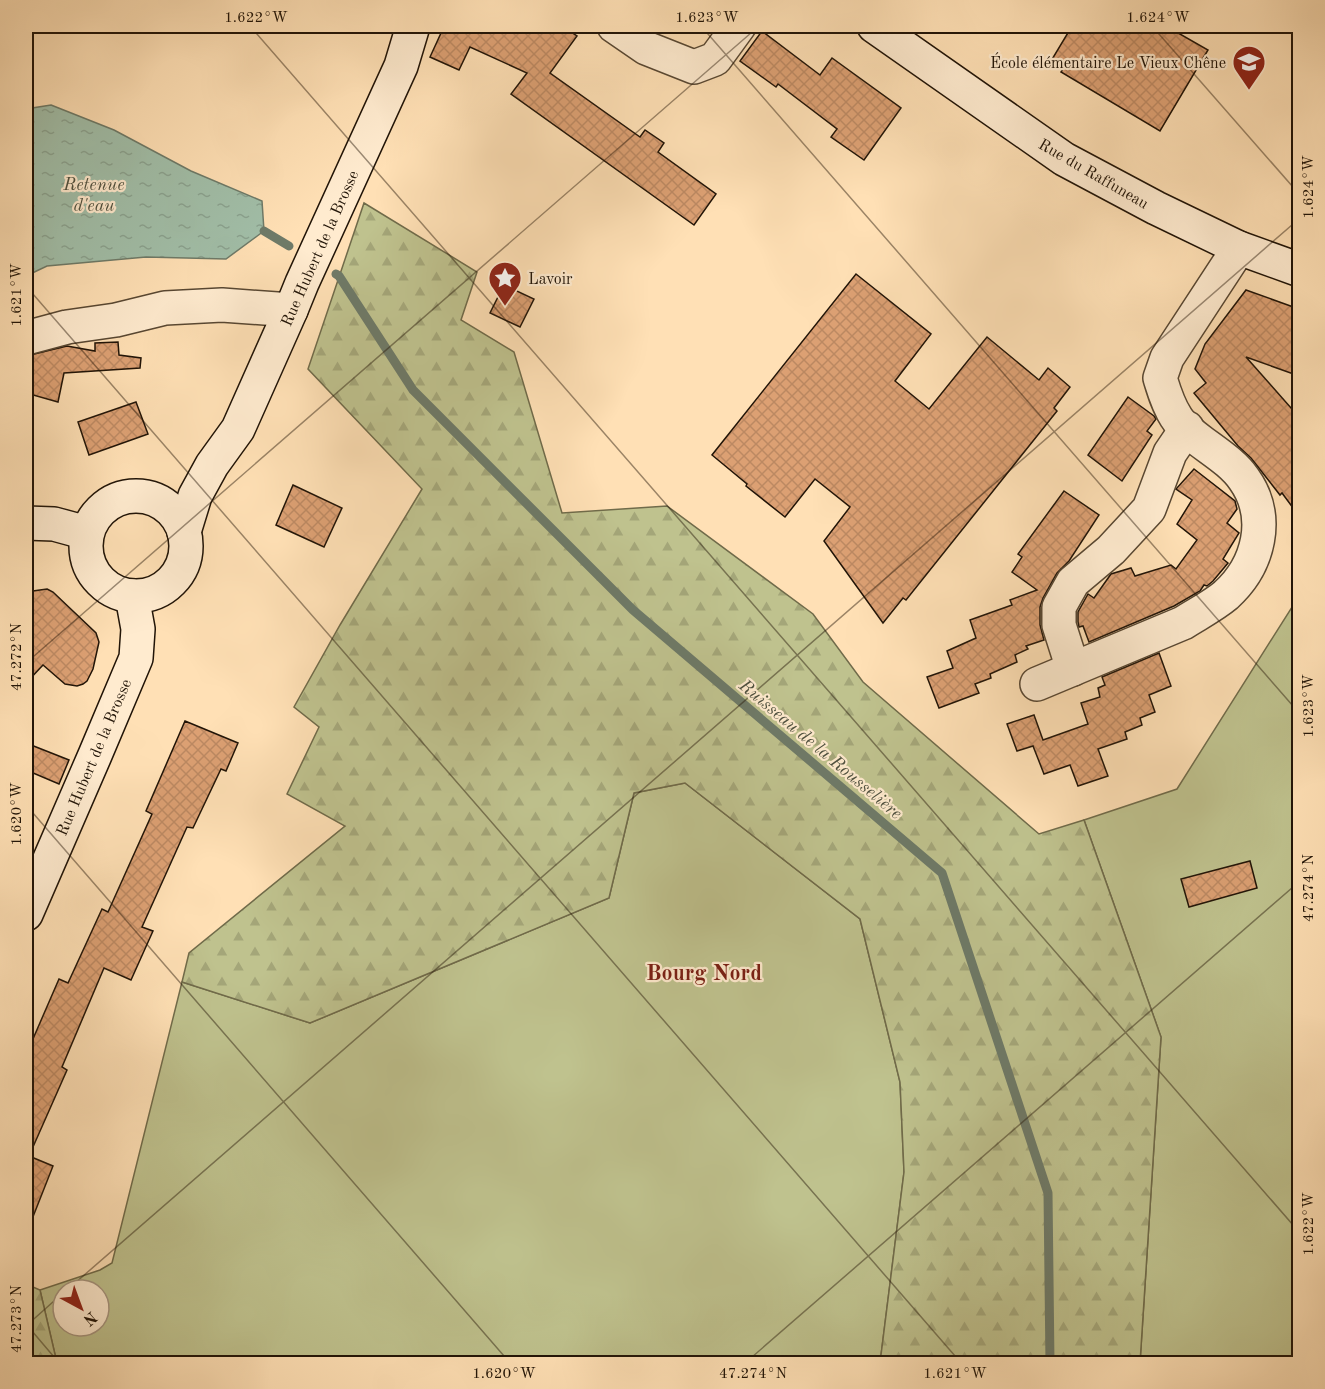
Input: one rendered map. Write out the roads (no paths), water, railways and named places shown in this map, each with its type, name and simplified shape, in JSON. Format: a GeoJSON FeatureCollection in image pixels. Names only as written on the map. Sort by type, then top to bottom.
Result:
{"type":"FeatureCollection","features":[{"type":"Feature","properties":{"kind":"street","name":"Rue Hubert de la Brosse"},"geometry":{"type":"LineString","coordinates":[[184,532],[195,496],[212,465],[238,429],[400,66],[413,26]]}},
{"type":"Feature","properties":{"kind":"street"},"geometry":{"type":"LineString","coordinates":[[614,26],[646,48],[694,67],[715,58],[739,26]]}},
{"type":"Feature","properties":{"kind":"street","name":"Rue du Raffuneau"},"geometry":{"type":"LineString","coordinates":[[874,26],[1064,159],[1156,208],[1239,248],[1299,270]]}},
{"type":"Feature","properties":{"kind":"street"},"geometry":{"type":"LineString","coordinates":[[1037,684],[1183,623],[1205,610],[1227,595],[1257,551],[1259,526],[1256,503],[1244,479],[1224,458],[1176,418],[1160,378],[1167,358],[1239,248]]}},
{"type":"Feature","properties":{"kind":"street"},"geometry":{"type":"LineString","coordinates":[[26,338],[68,327],[116,320],[165,308],[296,297]]}},
{"type":"Feature","properties":{"kind":"street"},"geometry":{"type":"LineString","coordinates":[[1073,669],[1059,625],[1059,607],[1073,582],[1111,550],[1149,509],[1170,453],[1187,428]]}},
{"type":"Feature","properties":{"kind":"street","name":"Rue Hubert de la Brosse"},"geometry":{"type":"LineString","coordinates":[[152,498],[179,480],[212,465]]}},
{"type":"Feature","properties":{"kind":"street"},"geometry":{"type":"LineString","coordinates":[[136,495],[152,498],[166,506],[178,518],[184,532],[186,552],[180,570],[168,585],[151,594],[132,596],[115,591],[100,582],[90,567],[86,549],[87,533],[93,518],[105,506],[119,498],[136,495]]}},
{"type":"Feature","properties":{"kind":"street"},"geometry":{"type":"LineString","coordinates":[[26,523],[54,524],[87,533]]}},
{"type":"Feature","properties":{"kind":"street","name":"Rue Hubert de la Brosse"},"geometry":{"type":"LineString","coordinates":[[26,914],[136,658],[138,629],[132,596]]}},
{"type":"Feature","properties":{"kind":"water","name":"Retenue d'eau"},"geometry":{"type":"Polygon","coordinates":[[[51,105],[114,130],[191,171],[262,201],[264,231],[226,259],[146,257],[47,266],[26,276],[26,109],[51,105]]]}},
{"type":"Feature","properties":{"kind":"waterway"},"geometry":{"type":"LineString","coordinates":[[264,231],[289,246]]}},
{"type":"Feature","properties":{"kind":"waterway","name":"Ruisseau de la Rousselière"},"geometry":{"type":"LineString","coordinates":[[336,274],[413,390],[633,610],[942,873],[1048,1193],[1050,1364]]}},
{"type":"Feature","properties":{"kind":"place","name":"École élémentaire Le Vieux Chêne"},"geometry":{"type":"Point","coordinates":[1249,91]}},
{"type":"Feature","properties":{"kind":"place","name":"Lavoir"},"geometry":{"type":"Point","coordinates":[505,307]}},
{"type":"Feature","properties":{"kind":"district","name":"Bourg Nord"},"geometry":{"type":"Point","coordinates":[704,972]}}]}
